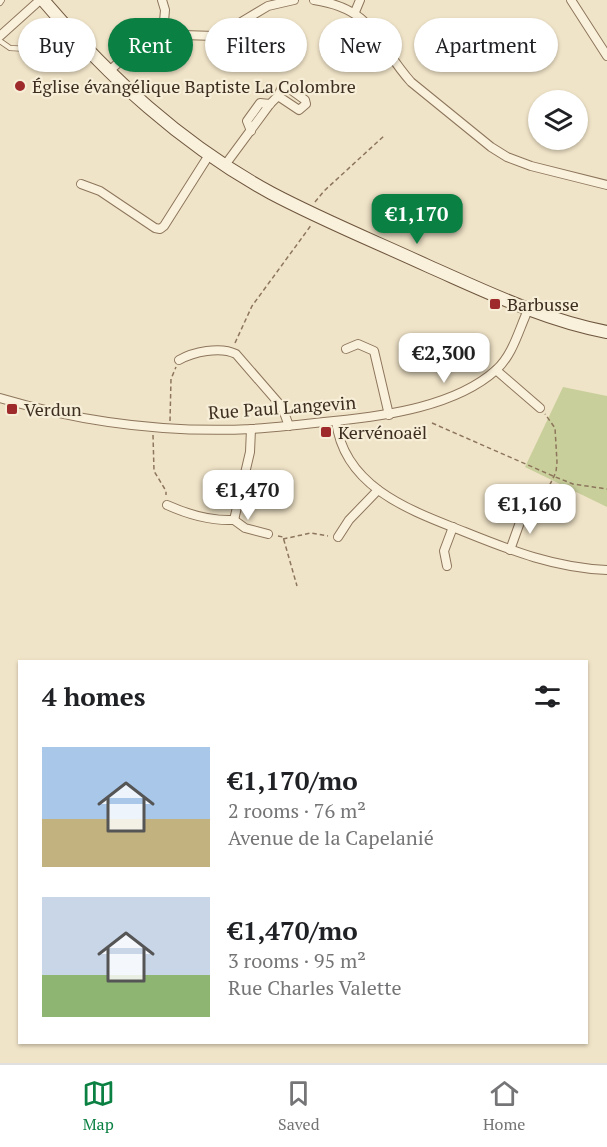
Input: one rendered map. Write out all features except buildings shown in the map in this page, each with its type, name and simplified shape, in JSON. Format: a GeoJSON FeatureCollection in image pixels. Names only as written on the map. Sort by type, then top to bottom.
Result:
{"type":"FeatureCollection","features":[{"type":"Feature","properties":{"kind":"street"},"geometry":{"type":"LineString","coordinates":[[0,36],[41,0],[57,18]]}},
{"type":"Feature","properties":{"kind":"street"},"geometry":{"type":"LineString","coordinates":[[162,0],[164,18]]}},
{"type":"Feature","properties":{"kind":"street"},"geometry":{"type":"LineString","coordinates":[[193,35],[215,36],[267,3],[294,0]]}},
{"type":"Feature","properties":{"kind":"street"},"geometry":{"type":"LineString","coordinates":[[314,0],[355,12],[374,30],[400,70],[411,82],[491,147],[522,164],[607,185]]}},
{"type":"Feature","properties":{"kind":"street"},"geometry":{"type":"LineString","coordinates":[[355,12],[360,0]]}},
{"type":"Feature","properties":{"kind":"street"},"geometry":{"type":"LineString","coordinates":[[571,0],[607,56]]}},
{"type":"Feature","properties":{"kind":"street"},"geometry":{"type":"LineString","coordinates":[[96,60],[159,118],[208,155],[269,192],[528,310],[569,324],[607,332]]}},
{"type":"Feature","properties":{"kind":"street"},"geometry":{"type":"LineString","coordinates":[[225,165],[278,96]]}},
{"type":"Feature","properties":{"kind":"street"},"geometry":{"type":"LineString","coordinates":[[81,184],[100,191],[155,228],[160,229],[208,155]]}},
{"type":"Feature","properties":{"kind":"street","name":"Rue Paul Langevin"},"geometry":{"type":"LineString","coordinates":[[0,398],[69,414],[170,428],[251,429],[389,415],[418,408],[456,393],[496,370],[508,354],[528,310]]}},
{"type":"Feature","properties":{"kind":"street"},"geometry":{"type":"LineString","coordinates":[[346,349],[358,344],[371,349],[376,354],[389,415]]}},
{"type":"Feature","properties":{"kind":"street"},"geometry":{"type":"LineString","coordinates":[[179,360],[190,354],[231,352],[240,357],[282,407],[289,426]]}},
{"type":"Feature","properties":{"kind":"street"},"geometry":{"type":"LineString","coordinates":[[496,370],[540,408]]}},
{"type":"Feature","properties":{"kind":"street"},"geometry":{"type":"LineString","coordinates":[[336,421],[339,435],[350,459],[363,477],[378,490],[409,510],[510,550],[559,565],[607,570]]}},
{"type":"Feature","properties":{"kind":"street"},"geometry":{"type":"LineString","coordinates":[[234,520],[250,452],[251,429]]}},
{"type":"Feature","properties":{"kind":"street"},"geometry":{"type":"LineString","coordinates":[[338,537],[349,520],[378,490]]}},
{"type":"Feature","properties":{"kind":"street"},"geometry":{"type":"LineString","coordinates":[[167,505],[180,511],[222,520],[234,520],[244,528],[268,534]]}},
{"type":"Feature","properties":{"kind":"street"},"geometry":{"type":"LineString","coordinates":[[510,550],[524,511]]}},
{"type":"Feature","properties":{"kind":"street"},"geometry":{"type":"LineString","coordinates":[[447,566],[444,551],[453,527]]}},
{"type":"Feature","properties":{"kind":"lane"},"geometry":{"type":"LineString","coordinates":[[0,36],[10,48],[18,48]]}},
{"type":"Feature","properties":{"kind":"path"},"geometry":{"type":"LineString","coordinates":[[231,352],[252,306],[313,224],[313,214],[324,191],[386,135]]}},
{"type":"Feature","properties":{"kind":"path"},"geometry":{"type":"LineString","coordinates":[[170,428],[171,378],[179,360]]}},
{"type":"Feature","properties":{"kind":"path"},"geometry":{"type":"LineString","coordinates":[[524,511],[540,505],[556,472],[556,431],[540,408]]}},
{"type":"Feature","properties":{"kind":"path"},"geometry":{"type":"LineString","coordinates":[[432,423],[573,484],[607,489]]}},
{"type":"Feature","properties":{"kind":"path"},"geometry":{"type":"LineString","coordinates":[[154,427],[152,439],[154,471],[166,491],[167,505]]}},
{"type":"Feature","properties":{"kind":"path"},"geometry":{"type":"LineString","coordinates":[[283,539],[311,533],[338,537]]}},
{"type":"Feature","properties":{"kind":"path"},"geometry":{"type":"LineString","coordinates":[[268,534],[283,537],[297,586]]}},
{"type":"Feature","properties":{"kind":"green space"},"geometry":{"type":"Polygon","coordinates":[[[563,387],[607,396],[607,507],[525,467],[563,387]]]}},
{"type":"Feature","properties":{"kind":"place","name":"Église évangélique Baptiste La Colombre"},"geometry":{"type":"Point","coordinates":[20,86]}},
{"type":"Feature","properties":{"kind":"place","name":"Barbusse"},"geometry":{"type":"Point","coordinates":[495,304]}},
{"type":"Feature","properties":{"kind":"place","name":"Verdun"},"geometry":{"type":"Point","coordinates":[12,409]}},
{"type":"Feature","properties":{"kind":"place","name":"Kervénoaël"},"geometry":{"type":"Point","coordinates":[326,432]}}]}
